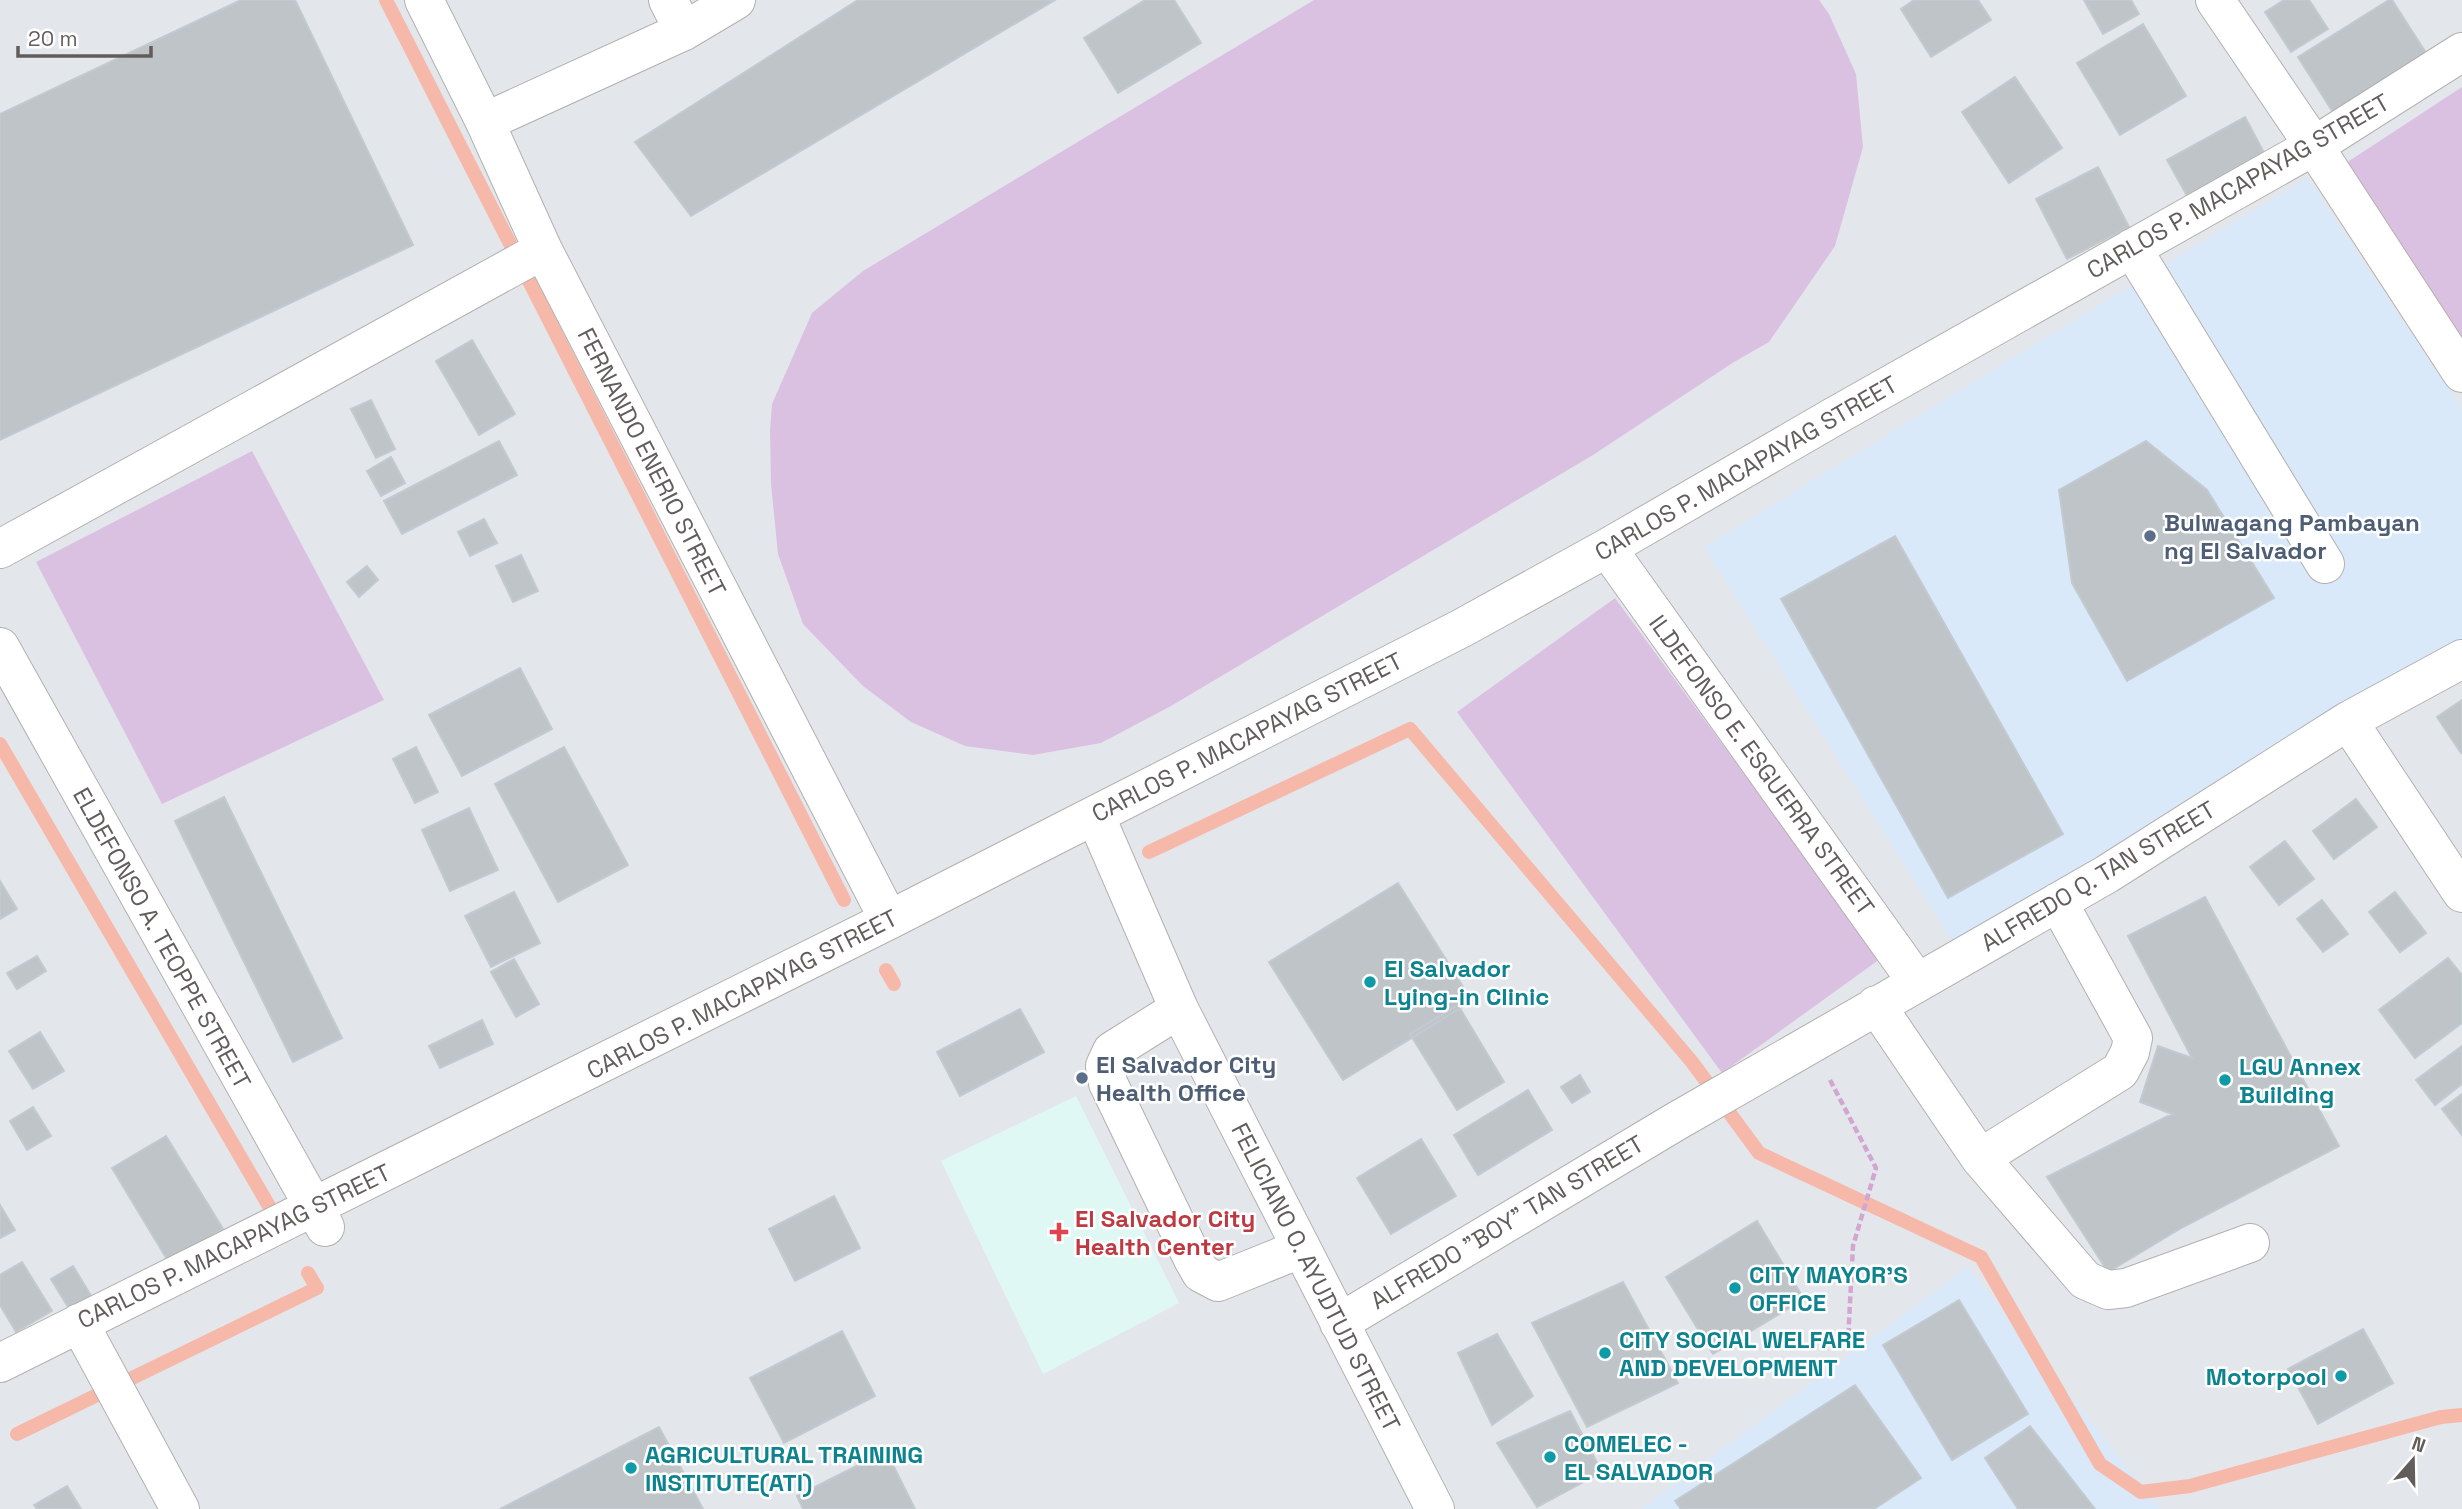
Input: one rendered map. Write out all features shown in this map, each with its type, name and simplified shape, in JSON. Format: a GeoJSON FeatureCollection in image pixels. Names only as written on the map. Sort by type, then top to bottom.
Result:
{"type":"FeatureCollection","features":[{"type":"Feature","properties":{"kind":"street","name":"FERNANDO ENERIO STREET"},"geometry":{"type":"LineString","coordinates":[[424,0],[485,122],[537,253],[889,920]]}},
{"type":"Feature","properties":{"kind":"street"},"geometry":{"type":"LineString","coordinates":[[485,122],[676,15],[737,0]]}},
{"type":"Feature","properties":{"kind":"street"},"geometry":{"type":"LineString","coordinates":[[2215,0],[2462,373]]}},
{"type":"Feature","properties":{"kind":"street","name":"CARLOS P. MACAPAYAG STREET"},"geometry":{"type":"LineString","coordinates":[[0,1363],[79,1323],[319,1217],[889,920],[1462,628],[2314,146],[2462,52]]}},
{"type":"Feature","properties":{"kind":"street"},"geometry":{"type":"LineString","coordinates":[[2132,248],[2325,564]]}},
{"type":"Feature","properties":{"kind":"street"},"geometry":{"type":"LineString","coordinates":[[0,549],[537,253]]}},
{"type":"Feature","properties":{"kind":"street","name":"ILDEFONSO E. ESGUERRA STREET"},"geometry":{"type":"LineString","coordinates":[[1607,548],[1917,982]]}},
{"type":"Feature","properties":{"kind":"street","name":"ELDEFONSO A. TEOPPE STREET"},"geometry":{"type":"LineString","coordinates":[[0,647],[319,1217]]}},
{"type":"Feature","properties":{"kind":"street","name":"ALFREDO Q. TAN STREET"},"geometry":{"type":"LineString","coordinates":[[1732,1091],[1876,1005],[2107,874],[2347,721],[2462,659]]}},
{"type":"Feature","properties":{"kind":"street"},"geometry":{"type":"LineString","coordinates":[[2347,721],[2462,893]]}},
{"type":"Feature","properties":{"kind":"street","name":"FELICIANO O. AYUDTUD STREET"},"geometry":{"type":"LineString","coordinates":[[1095,815],[1179,1009],[1435,1509]]}},
{"type":"Feature","properties":{"kind":"street"},"geometry":{"type":"LineString","coordinates":[[1980,1158],[2120,1071],[2130,1052],[2133,1038],[2058,902]]}},
{"type":"Feature","properties":{"kind":"street"},"geometry":{"type":"LineString","coordinates":[[1876,1005],[1980,1158],[2085,1280],[2108,1290],[2126,1288],[2250,1243]]}},
{"type":"Feature","properties":{"kind":"street"},"geometry":{"type":"LineString","coordinates":[[1179,1009],[1112,1051],[1105,1066],[1108,1083],[1193,1259],[1201,1273],[1218,1282],[1300,1249]]}},
{"type":"Feature","properties":{"kind":"street","name":"ALFREDO \"BOY\" TAN STREET"},"geometry":{"type":"LineString","coordinates":[[1339,1323],[1675,1122],[1732,1091]]}},
{"type":"Feature","properties":{"kind":"street"},"geometry":{"type":"LineString","coordinates":[[79,1323],[180,1509]]}},
{"type":"Feature","properties":{"kind":"path"},"geometry":{"type":"LineString","coordinates":[[1811,1044],[1876,1168],[1853,1246],[1848,1341]]}},
{"type":"Feature","properties":{"kind":"shaded area"},"geometry":{"type":"Polygon","coordinates":[[[1314,0],[1819,0],[1829,14],[1856,74],[1863,147],[1835,246],[1769,342],[1593,455],[1171,706],[1101,743],[1033,755],[965,746],[911,722],[863,686],[803,624],[778,554],[771,484],[772,404],[812,313],[863,271],[1314,0]]]}},
{"type":"Feature","properties":{"kind":"shaded area"},"geometry":{"type":"Polygon","coordinates":[[[2462,87],[2462,344],[2343,165],[2462,87]]]}},
{"type":"Feature","properties":{"kind":"shaded area"},"geometry":{"type":"Polygon","coordinates":[[[2307,178],[2462,409],[2462,641],[1953,942],[1704,547],[2307,178]]]}},
{"type":"Feature","properties":{"kind":"shaded area"},"geometry":{"type":"Polygon","coordinates":[[[252,451],[384,700],[162,804],[36,562],[252,451]]]}},
{"type":"Feature","properties":{"kind":"shaded area"},"geometry":{"type":"Polygon","coordinates":[[[1615,598],[1880,959],[1722,1073],[1457,712],[1615,598]]]}},
{"type":"Feature","properties":{"kind":"shaded area","name":"El Salvador City Health Center"},"geometry":{"type":"Polygon","coordinates":[[[1076,1096],[1179,1303],[1043,1374],[941,1161],[1076,1096]]]}},
{"type":"Feature","properties":{"kind":"shaded area"},"geometry":{"type":"Polygon","coordinates":[[[1968,1267],[2160,1509],[1641,1509],[1968,1267]]]}},
{"type":"Feature","properties":{"kind":"building"},"geometry":{"type":"Polygon","coordinates":[[[241,0],[295,0],[413,245],[0,440],[0,114],[241,0]]]}},
{"type":"Feature","properties":{"kind":"building"},"geometry":{"type":"Polygon","coordinates":[[[858,0],[1055,0],[691,216],[635,142],[858,0]]]}},
{"type":"Feature","properties":{"kind":"building"},"geometry":{"type":"Polygon","coordinates":[[[1145,0],[1174,0],[1201,43],[1118,93],[1084,38],[1145,0]]]}},
{"type":"Feature","properties":{"kind":"building"},"geometry":{"type":"Polygon","coordinates":[[[1914,0],[1978,0],[1991,20],[1931,57],[1901,9],[1914,0]]]}},
{"type":"Feature","properties":{"kind":"building"},"geometry":{"type":"Polygon","coordinates":[[[2084,0],[2131,0],[2139,14],[2103,34],[2084,0]]]}},
{"type":"Feature","properties":{"kind":"building"},"geometry":{"type":"Polygon","coordinates":[[[2284,0],[2309,0],[2328,29],[2291,52],[2265,12],[2284,0]]]}},
{"type":"Feature","properties":{"kind":"building"},"geometry":{"type":"Polygon","coordinates":[[[2392,0],[2428,56],[2334,114],[2298,57],[2392,0]]]}},
{"type":"Feature","properties":{"kind":"building"},"geometry":{"type":"Polygon","coordinates":[[[2143,24],[2186,96],[2120,135],[2077,63],[2143,24]]]}},
{"type":"Feature","properties":{"kind":"building"},"geometry":{"type":"Polygon","coordinates":[[[2015,77],[2062,148],[2009,183],[1962,112],[2015,77]]]}},
{"type":"Feature","properties":{"kind":"building"},"geometry":{"type":"Polygon","coordinates":[[[2245,117],[2268,160],[2191,203],[2167,160],[2245,117]]]}},
{"type":"Feature","properties":{"kind":"building"},"geometry":{"type":"Polygon","coordinates":[[[2098,167],[2129,227],[2067,259],[2036,199],[2098,167]]]}},
{"type":"Feature","properties":{"kind":"building"},"geometry":{"type":"Polygon","coordinates":[[[472,340],[515,414],[479,435],[436,361],[472,340]]]}},
{"type":"Feature","properties":{"kind":"building"},"geometry":{"type":"Polygon","coordinates":[[[371,400],[395,449],[376,458],[351,409],[371,400]]]}},
{"type":"Feature","properties":{"kind":"building"},"geometry":{"type":"Polygon","coordinates":[[[499,441],[517,475],[402,534],[384,501],[499,441]]]}},
{"type":"Feature","properties":{"kind":"building","name":"Bulwagang Pambayan ng El Salvador"},"geometry":{"type":"Polygon","coordinates":[[[2146,441],[2207,490],[2274,598],[2127,681],[2072,583],[2059,490],[2146,441]]]}},
{"type":"Feature","properties":{"kind":"building"},"geometry":{"type":"Polygon","coordinates":[[[391,457],[405,483],[381,496],[367,471],[391,457]]]}},
{"type":"Feature","properties":{"kind":"building"},"geometry":{"type":"Polygon","coordinates":[[[484,519],[497,543],[470,556],[458,532],[484,519]]]}},
{"type":"Feature","properties":{"kind":"building"},"geometry":{"type":"Polygon","coordinates":[[[1895,536],[2063,834],[1948,898],[1781,599],[1895,536]]]}},
{"type":"Feature","properties":{"kind":"building"},"geometry":{"type":"Polygon","coordinates":[[[521,555],[538,591],[513,602],[496,566],[521,555]]]}},
{"type":"Feature","properties":{"kind":"building"},"geometry":{"type":"Polygon","coordinates":[[[367,566],[378,580],[359,597],[347,582],[367,566]]]}},
{"type":"Feature","properties":{"kind":"building"},"geometry":{"type":"Polygon","coordinates":[[[520,668],[552,729],[462,776],[429,715],[520,668]]]}},
{"type":"Feature","properties":{"kind":"building"},"geometry":{"type":"Polygon","coordinates":[[[2462,700],[2462,752],[2461,753],[2437,717],[2462,700]]]}},
{"type":"Feature","properties":{"kind":"building"},"geometry":{"type":"Polygon","coordinates":[[[416,747],[438,792],[415,803],[393,759],[416,747]]]}},
{"type":"Feature","properties":{"kind":"building"},"geometry":{"type":"Polygon","coordinates":[[[564,747],[628,865],[558,902],[495,784],[564,747]]]}},
{"type":"Feature","properties":{"kind":"building"},"geometry":{"type":"Polygon","coordinates":[[[224,797],[342,1038],[293,1062],[175,821],[224,797]]]}},
{"type":"Feature","properties":{"kind":"building"},"geometry":{"type":"Polygon","coordinates":[[[2356,799],[2377,827],[2334,859],[2313,831],[2356,799]]]}},
{"type":"Feature","properties":{"kind":"building"},"geometry":{"type":"Polygon","coordinates":[[[469,808],[498,870],[450,891],[422,830],[469,808]]]}},
{"type":"Feature","properties":{"kind":"building"},"geometry":{"type":"Polygon","coordinates":[[[2285,841],[2314,879],[2279,905],[2250,867],[2285,841]]]}},
{"type":"Feature","properties":{"kind":"building"},"geometry":{"type":"Polygon","coordinates":[[[0,881],[17,909],[0,919],[0,881]]]}},
{"type":"Feature","properties":{"kind":"building","name":"El Salvador Lying-in Clinic"},"geometry":{"type":"Polygon","coordinates":[[[1398,883],[1472,1001],[1343,1080],[1269,962],[1398,883]]]}},
{"type":"Feature","properties":{"kind":"building"},"geometry":{"type":"Polygon","coordinates":[[[514,892],[540,943],[491,967],[465,916],[514,892]]]}},
{"type":"Feature","properties":{"kind":"building"},"geometry":{"type":"Polygon","coordinates":[[[2395,892],[2426,933],[2400,952],[2369,912],[2395,892]]]}},
{"type":"Feature","properties":{"kind":"building","name":"LGU Annex Building"},"geometry":{"type":"Polygon","coordinates":[[[2205,897],[2339,1146],[2183,1227],[2108,1272],[2047,1177],[2172,1114],[2140,1102],[2158,1046],[2192,1058],[2128,936],[2205,897]]]}},
{"type":"Feature","properties":{"kind":"building"},"geometry":{"type":"Polygon","coordinates":[[[2322,900],[2348,934],[2323,952],[2297,919],[2322,900]]]}},
{"type":"Feature","properties":{"kind":"building"},"geometry":{"type":"Polygon","coordinates":[[[37,956],[46,971],[17,989],[7,973],[37,956]]]}},
{"type":"Feature","properties":{"kind":"building"},"geometry":{"type":"Polygon","coordinates":[[[2448,958],[2462,975],[2462,1023],[2415,1058],[2379,1010],[2448,958]]]}},
{"type":"Feature","properties":{"kind":"building"},"geometry":{"type":"Polygon","coordinates":[[[514,959],[539,1004],[516,1017],[491,972],[514,959]]]}},
{"type":"Feature","properties":{"kind":"building"},"geometry":{"type":"Polygon","coordinates":[[[1458,1005],[1504,1082],[1457,1110],[1410,1034],[1458,1005]]]}},
{"type":"Feature","properties":{"kind":"building"},"geometry":{"type":"Polygon","coordinates":[[[1020,1009],[1044,1052],[960,1096],[937,1052],[1020,1009]]]}},
{"type":"Feature","properties":{"kind":"building"},"geometry":{"type":"Polygon","coordinates":[[[482,1020],[493,1044],[440,1068],[429,1046],[482,1020]]]}},
{"type":"Feature","properties":{"kind":"building"},"geometry":{"type":"Polygon","coordinates":[[[40,1032],[64,1071],[33,1089],[9,1051],[40,1032]]]}},
{"type":"Feature","properties":{"kind":"building"},"geometry":{"type":"Polygon","coordinates":[[[2462,1046],[2462,1084],[2435,1105],[2416,1080],[2462,1046]]]}},
{"type":"Feature","properties":{"kind":"building"},"geometry":{"type":"Polygon","coordinates":[[[1580,1075],[1590,1092],[1572,1103],[1561,1087],[1580,1075]]]}},
{"type":"Feature","properties":{"kind":"building"},"geometry":{"type":"Polygon","coordinates":[[[1528,1090],[1552,1130],[1478,1175],[1454,1135],[1528,1090]]]}},
{"type":"Feature","properties":{"kind":"building"},"geometry":{"type":"Polygon","coordinates":[[[2462,1094],[2462,1135],[2442,1109],[2462,1094]]]}},
{"type":"Feature","properties":{"kind":"building"},"geometry":{"type":"Polygon","coordinates":[[[33,1107],[51,1136],[27,1150],[10,1121],[33,1107]]]}},
{"type":"Feature","properties":{"kind":"building"},"geometry":{"type":"Polygon","coordinates":[[[166,1136],[223,1229],[168,1261],[112,1168],[166,1136]]]}},
{"type":"Feature","properties":{"kind":"building"},"geometry":{"type":"Polygon","coordinates":[[[1421,1139],[1456,1196],[1391,1234],[1357,1178],[1421,1139]]]}},
{"type":"Feature","properties":{"kind":"building"},"geometry":{"type":"Polygon","coordinates":[[[834,1196],[860,1248],[795,1281],[769,1229],[834,1196]]]}},
{"type":"Feature","properties":{"kind":"building"},"geometry":{"type":"Polygon","coordinates":[[[0,1205],[15,1230],[0,1238],[0,1205]]]}},
{"type":"Feature","properties":{"kind":"building","name":"CITY MAYOR'S OFFICE"},"geometry":{"type":"Polygon","coordinates":[[[1757,1221],[1804,1299],[1713,1354],[1666,1277],[1757,1221]]]}},
{"type":"Feature","properties":{"kind":"building"},"geometry":{"type":"Polygon","coordinates":[[[22,1262],[52,1311],[16,1332],[0,1305],[0,1275],[22,1262]]]}},
{"type":"Feature","properties":{"kind":"building"},"geometry":{"type":"Polygon","coordinates":[[[73,1266],[96,1304],[74,1317],[51,1279],[73,1266]]]}},
{"type":"Feature","properties":{"kind":"building","name":"CITY SOCIAL WELFARE AND DEVELOPMENT"},"geometry":{"type":"Polygon","coordinates":[[[1623,1282],[1678,1383],[1587,1427],[1532,1323],[1623,1282]]]}},
{"type":"Feature","properties":{"kind":"building"},"geometry":{"type":"Polygon","coordinates":[[[1959,1300],[2028,1414],[1952,1460],[1883,1345],[1959,1300]]]}},
{"type":"Feature","properties":{"kind":"building","name":"Motorpool"},"geometry":{"type":"Polygon","coordinates":[[[2363,1329],[2393,1383],[2318,1424],[2288,1369],[2363,1329]]]}},
{"type":"Feature","properties":{"kind":"building"},"geometry":{"type":"Polygon","coordinates":[[[842,1331],[875,1396],[784,1443],[750,1378],[842,1331]]]}},
{"type":"Feature","properties":{"kind":"building"},"geometry":{"type":"Polygon","coordinates":[[[1497,1334],[1533,1396],[1492,1425],[1458,1353],[1497,1334]]]}},
{"type":"Feature","properties":{"kind":"building"},"geometry":{"type":"Polygon","coordinates":[[[1855,1385],[1921,1478],[1874,1509],[1681,1509],[1675,1501],[1855,1385]]]}},
{"type":"Feature","properties":{"kind":"building","name":"COMELEC - EL SALVADOR"},"geometry":{"type":"Polygon","coordinates":[[[1570,1411],[1602,1472],[1537,1507],[1497,1443],[1570,1411]]]}},
{"type":"Feature","properties":{"kind":"building"},"geometry":{"type":"Polygon","coordinates":[[[2030,1426],[2095,1509],[2018,1509],[1985,1458],[2030,1426]]]}},
{"type":"Feature","properties":{"kind":"building","name":"AGRICULTURAL TRAINING INSTITUTE(ATI)"},"geometry":{"type":"Polygon","coordinates":[[[659,1427],[703,1509],[500,1509],[659,1427]]]}},
{"type":"Feature","properties":{"kind":"building"},"geometry":{"type":"Polygon","coordinates":[[[886,1451],[915,1509],[803,1509],[797,1496],[886,1451]]]}},
{"type":"Feature","properties":{"kind":"building"},"geometry":{"type":"Polygon","coordinates":[[[67,1486],[81,1509],[37,1509],[34,1505],[67,1486]]]}},
{"type":"Feature","properties":{"kind":"waterway"},"geometry":{"type":"LineString","coordinates":[[386,0],[844,900]]}},
{"type":"Feature","properties":{"kind":"waterway"},"geometry":{"type":"LineString","coordinates":[[1149,852],[1410,729],[1692,1062],[1759,1153],[1981,1257],[2100,1464],[2141,1492],[2190,1486],[2441,1417],[2462,1415]]}},
{"type":"Feature","properties":{"kind":"waterway"},"geometry":{"type":"LineString","coordinates":[[0,744],[269,1206]]}},
{"type":"Feature","properties":{"kind":"waterway"},"geometry":{"type":"LineString","coordinates":[[886,970],[894,984]]}},
{"type":"Feature","properties":{"kind":"waterway"},"geometry":{"type":"LineString","coordinates":[[17,1434],[317,1288],[308,1273]]}},
{"type":"Feature","properties":{"kind":"place","name":"Bulwagang Pambayan ng El Salvador"},"geometry":{"type":"Point","coordinates":[2150,536]}},
{"type":"Feature","properties":{"kind":"place","name":"El Salvador Lying-in Clinic"},"geometry":{"type":"Point","coordinates":[1370,982]}},
{"type":"Feature","properties":{"kind":"place","name":"El Salvador City Health Office"},"geometry":{"type":"Point","coordinates":[1082,1078]}},
{"type":"Feature","properties":{"kind":"place","name":"LGU Annex Building"},"geometry":{"type":"Point","coordinates":[2225,1080]}},
{"type":"Feature","properties":{"kind":"place","name":"El Salvador City Health Center"},"geometry":{"type":"Point","coordinates":[1059,1232]}},
{"type":"Feature","properties":{"kind":"place","name":"CITY MAYOR'S OFFICE"},"geometry":{"type":"Point","coordinates":[1735,1288]}},
{"type":"Feature","properties":{"kind":"place","name":"CITY SOCIAL WELFARE AND DEVELOPMENT"},"geometry":{"type":"Point","coordinates":[1605,1353]}},
{"type":"Feature","properties":{"kind":"place","name":"Motorpool"},"geometry":{"type":"Point","coordinates":[2341,1376]}},
{"type":"Feature","properties":{"kind":"place","name":"COMELEC - EL SALVADOR"},"geometry":{"type":"Point","coordinates":[1550,1457]}},
{"type":"Feature","properties":{"kind":"place","name":"AGRICULTURAL TRAINING INSTITUTE(ATI)"},"geometry":{"type":"Point","coordinates":[631,1468]}}]}
